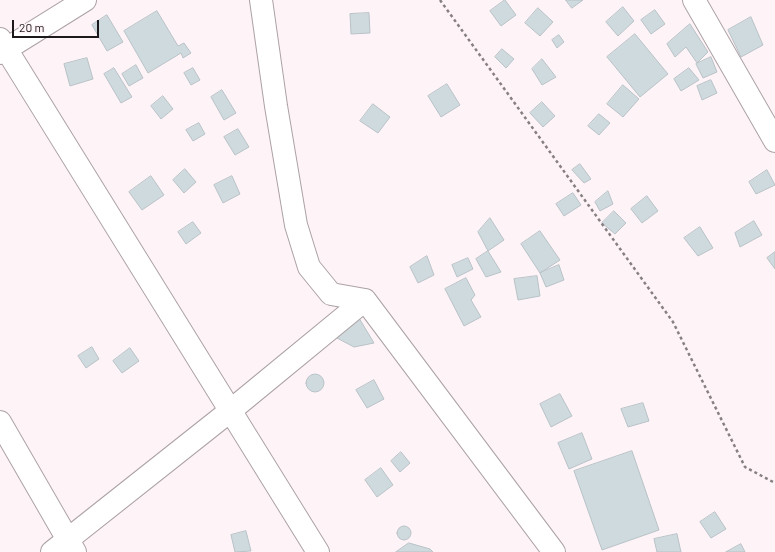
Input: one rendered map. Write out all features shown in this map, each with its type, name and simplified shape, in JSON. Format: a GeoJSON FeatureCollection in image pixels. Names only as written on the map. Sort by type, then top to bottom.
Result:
{"type":"FeatureCollection","features":[{"type":"Feature","properties":{"kind":"street"},"geometry":{"type":"LineString","coordinates":[[85,0],[2,47],[318,552]]}},
{"type":"Feature","properties":{"kind":"street"},"geometry":{"type":"LineString","coordinates":[[261,0],[276,106],[296,225],[309,267],[331,294],[365,300],[554,552]]}},
{"type":"Feature","properties":{"kind":"street"},"geometry":{"type":"LineString","coordinates":[[694,0],[775,141]]}},
{"type":"Feature","properties":{"kind":"street"},"geometry":{"type":"LineString","coordinates":[[0,422],[65,548],[365,300]]}},
{"type":"Feature","properties":{"kind":"path"},"geometry":{"type":"LineString","coordinates":[[440,0],[673,322],[745,467],[775,483]]}},
{"type":"Feature","properties":{"kind":"building"},"geometry":{"type":"Polygon","coordinates":[[[505,0],[516,15],[501,26],[490,11],[505,0]]]}},
{"type":"Feature","properties":{"kind":"building"},"geometry":{"type":"Polygon","coordinates":[[[566,0],[583,0],[572,8],[566,0]]]}},
{"type":"Feature","properties":{"kind":"building"},"geometry":{"type":"Polygon","coordinates":[[[623,7],[634,21],[618,36],[606,22],[623,7]]]}},
{"type":"Feature","properties":{"kind":"building"},"geometry":{"type":"Polygon","coordinates":[[[538,8],[553,22],[540,36],[525,23],[538,8]]]}},
{"type":"Feature","properties":{"kind":"building"},"geometry":{"type":"Polygon","coordinates":[[[655,10],[665,24],[651,34],[641,20],[655,10]]]}},
{"type":"Feature","properties":{"kind":"building"},"geometry":{"type":"Polygon","coordinates":[[[157,11],[178,46],[184,43],[191,53],[183,58],[181,53],[148,73],[124,31],[157,11]]]}},
{"type":"Feature","properties":{"kind":"building"},"geometry":{"type":"Polygon","coordinates":[[[369,13],[370,33],[351,34],[350,14],[369,13]]]}},
{"type":"Feature","properties":{"kind":"building"},"geometry":{"type":"Polygon","coordinates":[[[107,15],[123,42],[107,51],[92,25],[107,15]]]}},
{"type":"Feature","properties":{"kind":"building"},"geometry":{"type":"Polygon","coordinates":[[[751,17],[763,45],[741,57],[728,30],[751,17]]]}},
{"type":"Feature","properties":{"kind":"building"},"geometry":{"type":"Polygon","coordinates":[[[690,24],[708,52],[697,63],[686,47],[675,57],[667,44],[690,24]]]}},
{"type":"Feature","properties":{"kind":"building"},"geometry":{"type":"Polygon","coordinates":[[[635,34],[668,74],[640,97],[607,57],[635,34]]]}},
{"type":"Feature","properties":{"kind":"building"},"geometry":{"type":"Polygon","coordinates":[[[559,35],[564,42],[557,48],[552,40],[559,35]]]}},
{"type":"Feature","properties":{"kind":"building"},"geometry":{"type":"Polygon","coordinates":[[[502,49],[514,59],[506,68],[495,57],[502,49]]]}},
{"type":"Feature","properties":{"kind":"building"},"geometry":{"type":"Polygon","coordinates":[[[711,57],[717,72],[703,78],[696,64],[711,57]]]}},
{"type":"Feature","properties":{"kind":"building"},"geometry":{"type":"Polygon","coordinates":[[[87,58],[93,79],[70,86],[64,64],[87,58]]]}},
{"type":"Feature","properties":{"kind":"building"},"geometry":{"type":"Polygon","coordinates":[[[542,59],[556,77],[542,85],[532,69],[542,59]]]}},
{"type":"Feature","properties":{"kind":"building"},"geometry":{"type":"Polygon","coordinates":[[[136,65],[143,78],[129,86],[122,74],[136,65]]]}},
{"type":"Feature","properties":{"kind":"building"},"geometry":{"type":"Polygon","coordinates":[[[114,68],[132,97],[121,103],[104,74],[114,68]]]}},
{"type":"Feature","properties":{"kind":"building"},"geometry":{"type":"Polygon","coordinates":[[[193,68],[200,80],[191,85],[184,73],[193,68]]]}},
{"type":"Feature","properties":{"kind":"building"},"geometry":{"type":"Polygon","coordinates":[[[689,68],[699,80],[681,91],[674,79],[689,68]]]}},
{"type":"Feature","properties":{"kind":"building"},"geometry":{"type":"Polygon","coordinates":[[[711,80],[717,93],[702,100],[697,86],[711,80]]]}},
{"type":"Feature","properties":{"kind":"building"},"geometry":{"type":"Polygon","coordinates":[[[447,84],[460,105],[441,117],[428,96],[447,84]]]}},
{"type":"Feature","properties":{"kind":"building"},"geometry":{"type":"Polygon","coordinates":[[[623,85],[639,99],[623,117],[607,104],[623,85]]]}},
{"type":"Feature","properties":{"kind":"building"},"geometry":{"type":"Polygon","coordinates":[[[222,90],[236,113],[224,120],[211,97],[222,90]]]}},
{"type":"Feature","properties":{"kind":"building"},"geometry":{"type":"Polygon","coordinates":[[[163,96],[173,109],[161,119],[151,106],[163,96]]]}},
{"type":"Feature","properties":{"kind":"building"},"geometry":{"type":"Polygon","coordinates":[[[542,102],[555,116],[543,127],[530,113],[542,102]]]}},
{"type":"Feature","properties":{"kind":"building"},"geometry":{"type":"Polygon","coordinates":[[[373,104],[390,117],[378,133],[360,121],[373,104]]]}},
{"type":"Feature","properties":{"kind":"building"},"geometry":{"type":"Polygon","coordinates":[[[599,114],[610,123],[599,135],[588,126],[599,114]]]}},
{"type":"Feature","properties":{"kind":"building"},"geometry":{"type":"Polygon","coordinates":[[[199,123],[205,134],[193,141],[186,130],[199,123]]]}},
{"type":"Feature","properties":{"kind":"building"},"geometry":{"type":"Polygon","coordinates":[[[238,129],[249,147],[235,155],[224,137],[238,129]]]}},
{"type":"Feature","properties":{"kind":"building"},"geometry":{"type":"Polygon","coordinates":[[[580,164],[591,179],[584,183],[572,170],[580,164]]]}},
{"type":"Feature","properties":{"kind":"building"},"geometry":{"type":"Polygon","coordinates":[[[185,169],[196,182],[184,193],[173,180],[185,169]]]}},
{"type":"Feature","properties":{"kind":"building"},"geometry":{"type":"Polygon","coordinates":[[[767,170],[775,185],[756,194],[749,182],[767,170]]]}},
{"type":"Feature","properties":{"kind":"building"},"geometry":{"type":"Polygon","coordinates":[[[151,176],[164,195],[142,210],[129,192],[151,176]]]}},
{"type":"Feature","properties":{"kind":"building"},"geometry":{"type":"Polygon","coordinates":[[[232,176],[240,194],[223,203],[214,185],[232,176]]]}},
{"type":"Feature","properties":{"kind":"building"},"geometry":{"type":"Polygon","coordinates":[[[608,191],[613,204],[600,211],[595,202],[608,191]]]}},
{"type":"Feature","properties":{"kind":"building"},"geometry":{"type":"Polygon","coordinates":[[[573,193],[581,205],[564,216],[556,204],[573,193]]]}},
{"type":"Feature","properties":{"kind":"building"},"geometry":{"type":"Polygon","coordinates":[[[647,196],[658,211],[642,223],[631,209],[647,196]]]}},
{"type":"Feature","properties":{"kind":"building"},"geometry":{"type":"Polygon","coordinates":[[[614,211],[626,223],[615,234],[602,223],[614,211]]]}},
{"type":"Feature","properties":{"kind":"building"},"geometry":{"type":"Polygon","coordinates":[[[490,218],[504,240],[488,251],[478,232],[490,218]]]}},
{"type":"Feature","properties":{"kind":"building"},"geometry":{"type":"Polygon","coordinates":[[[754,221],[762,235],[740,247],[735,233],[754,221]]]}},
{"type":"Feature","properties":{"kind":"building"},"geometry":{"type":"Polygon","coordinates":[[[193,222],[201,233],[186,244],[178,232],[193,222]]]}},
{"type":"Feature","properties":{"kind":"building"},"geometry":{"type":"Polygon","coordinates":[[[700,227],[713,248],[698,256],[684,238],[700,227]]]}},
{"type":"Feature","properties":{"kind":"building"},"geometry":{"type":"Polygon","coordinates":[[[540,231],[560,260],[540,273],[521,244],[540,231]]]}},
{"type":"Feature","properties":{"kind":"building"},"geometry":{"type":"Polygon","coordinates":[[[488,251],[501,272],[486,277],[476,259],[488,251]]]}},
{"type":"Feature","properties":{"kind":"building"},"geometry":{"type":"Polygon","coordinates":[[[775,252],[775,269],[767,258],[775,252]]]}},
{"type":"Feature","properties":{"kind":"building"},"geometry":{"type":"Polygon","coordinates":[[[427,256],[434,275],[418,283],[410,267],[427,256]]]}},
{"type":"Feature","properties":{"kind":"building"},"geometry":{"type":"Polygon","coordinates":[[[468,258],[473,269],[457,277],[452,265],[468,258]]]}},
{"type":"Feature","properties":{"kind":"building"},"geometry":{"type":"Polygon","coordinates":[[[559,265],[564,280],[546,287],[540,273],[559,265]]]}},
{"type":"Feature","properties":{"kind":"building"},"geometry":{"type":"Polygon","coordinates":[[[537,276],[540,296],[518,300],[514,279],[537,276]]]}},
{"type":"Feature","properties":{"kind":"building"},"geometry":{"type":"Polygon","coordinates":[[[466,278],[475,295],[471,300],[481,317],[464,326],[445,289],[466,278]]]}},
{"type":"Feature","properties":{"kind":"building"},"geometry":{"type":"Polygon","coordinates":[[[359,318],[374,343],[354,347],[335,337],[359,318]]]}},
{"type":"Feature","properties":{"kind":"building"},"geometry":{"type":"Polygon","coordinates":[[[92,347],[99,359],[86,368],[78,356],[92,347]]]}},
{"type":"Feature","properties":{"kind":"building"},"geometry":{"type":"Polygon","coordinates":[[[130,348],[139,361],[122,373],[113,361],[130,348]]]}},
{"type":"Feature","properties":{"kind":"building"},"geometry":{"type":"Polygon","coordinates":[[[315,374],[321,377],[324,383],[321,389],[315,392],[309,389],[306,383],[309,377],[315,374]]]}},
{"type":"Feature","properties":{"kind":"building"},"geometry":{"type":"Polygon","coordinates":[[[374,380],[384,399],[367,408],[356,390],[374,380]]]}},
{"type":"Feature","properties":{"kind":"building"},"geometry":{"type":"Polygon","coordinates":[[[560,394],[572,416],[551,427],[540,404],[560,394]]]}},
{"type":"Feature","properties":{"kind":"building"},"geometry":{"type":"Polygon","coordinates":[[[643,403],[649,421],[628,427],[621,409],[643,403]]]}},
{"type":"Feature","properties":{"kind":"building"},"geometry":{"type":"Polygon","coordinates":[[[582,433],[592,459],[569,469],[558,443],[582,433]]]}},
{"type":"Feature","properties":{"kind":"building"},"geometry":{"type":"Polygon","coordinates":[[[632,451],[659,530],[602,550],[574,471],[632,451]]]}},
{"type":"Feature","properties":{"kind":"building"},"geometry":{"type":"Polygon","coordinates":[[[401,452],[410,463],[400,472],[391,461],[401,452]]]}},
{"type":"Feature","properties":{"kind":"building"},"geometry":{"type":"Polygon","coordinates":[[[381,468],[393,485],[377,497],[365,480],[381,468]]]}},
{"type":"Feature","properties":{"kind":"building"},"geometry":{"type":"Polygon","coordinates":[[[715,512],[726,529],[711,538],[700,522],[715,512]]]}},
{"type":"Feature","properties":{"kind":"building"},"geometry":{"type":"Polygon","coordinates":[[[401,526],[407,526],[411,530],[411,536],[407,540],[401,540],[397,536],[397,530],[401,526]]]}},
{"type":"Feature","properties":{"kind":"building"},"geometry":{"type":"Polygon","coordinates":[[[246,531],[251,551],[235,552],[231,535],[246,531]]]}},
{"type":"Feature","properties":{"kind":"building"},"geometry":{"type":"Polygon","coordinates":[[[677,534],[681,552],[657,552],[654,539],[677,534]]]}},
{"type":"Feature","properties":{"kind":"building"},"geometry":{"type":"Polygon","coordinates":[[[409,543],[430,549],[433,552],[396,552],[409,543]]]}},
{"type":"Feature","properties":{"kind":"building"},"geometry":{"type":"Polygon","coordinates":[[[741,544],[745,552],[726,552],[741,544]]]}}]}
